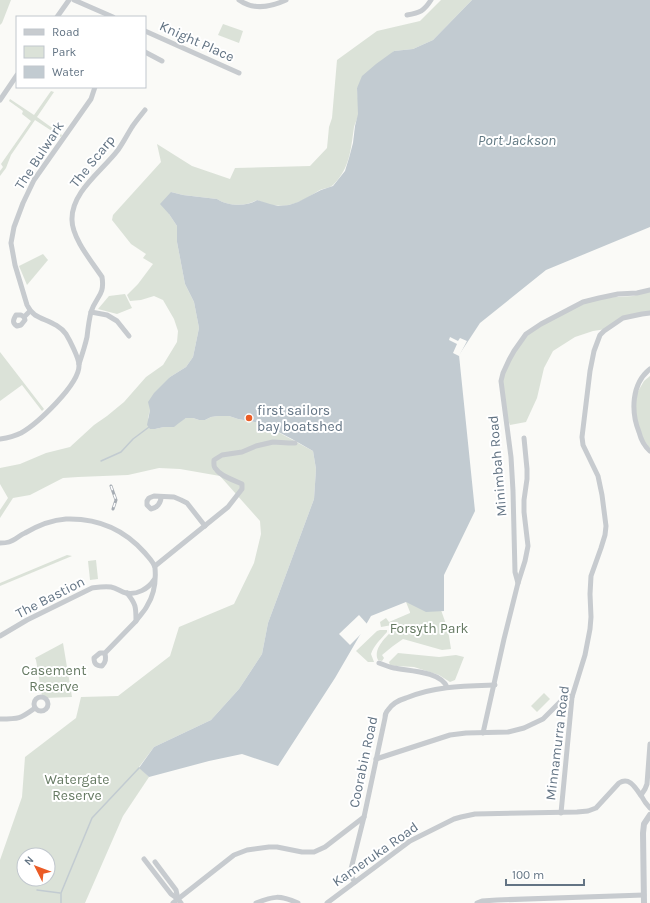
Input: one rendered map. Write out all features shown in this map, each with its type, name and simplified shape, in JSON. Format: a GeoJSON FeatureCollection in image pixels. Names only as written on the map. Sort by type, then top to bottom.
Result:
{"type":"FeatureCollection","features":[{"type":"Feature","properties":{"kind":"street"},"geometry":{"type":"LineString","coordinates":[[58,16],[69,0]]}},
{"type":"Feature","properties":{"kind":"street"},"geometry":{"type":"LineString","coordinates":[[74,0],[111,16]]}},
{"type":"Feature","properties":{"kind":"street"},"geometry":{"type":"LineString","coordinates":[[239,0],[253,6],[265,7],[278,4],[286,0]]}},
{"type":"Feature","properties":{"kind":"street"},"geometry":{"type":"LineString","coordinates":[[407,15],[420,12],[425,8],[430,0]]}},
{"type":"Feature","properties":{"kind":"street","name":"Knight Place"},"geometry":{"type":"LineString","coordinates":[[146,32],[239,73]]}},
{"type":"Feature","properties":{"kind":"street"},"geometry":{"type":"LineString","coordinates":[[146,53],[162,61]]}},
{"type":"Feature","properties":{"kind":"street"},"geometry":{"type":"LineString","coordinates":[[0,100],[16,76]]}},
{"type":"Feature","properties":{"kind":"street","name":"The Bulwark"},"geometry":{"type":"LineString","coordinates":[[30,311],[15,265],[11,243],[14,226],[34,180],[91,99],[95,88]]}},
{"type":"Feature","properties":{"kind":"street","name":"The Scarp"},"geometry":{"type":"LineString","coordinates":[[79,364],[84,349],[91,312],[103,290],[103,283],[102,277],[79,244],[72,221],[74,206],[80,193],[118,150],[145,110]]}},
{"type":"Feature","properties":{"kind":"street","name":"Minimbah Road"},"geometry":{"type":"LineString","coordinates":[[484,733],[504,639],[518,583],[515,572],[513,491],[501,381],[503,373],[514,351],[526,334],[573,307],[583,302],[599,298],[650,290]]}},
{"type":"Feature","properties":{"kind":"street"},"geometry":{"type":"LineString","coordinates":[[0,438],[19,434],[33,425],[48,411],[69,387],[76,376],[79,364],[65,333],[59,327],[30,311],[24,317]]}},
{"type":"Feature","properties":{"kind":"street"},"geometry":{"type":"LineString","coordinates":[[91,312],[107,315],[117,321],[129,336]]}},
{"type":"Feature","properties":{"kind":"street","name":"Minnamurra Road"},"geometry":{"type":"LineString","coordinates":[[561,813],[572,697],[585,655],[590,629],[590,576],[601,548],[606,526],[598,476],[583,445],[582,437],[590,371],[594,351],[600,335],[623,318],[650,313]]}},
{"type":"Feature","properties":{"kind":"street"},"geometry":{"type":"LineString","coordinates":[[650,369],[643,375],[638,384],[635,394],[634,417],[641,439],[650,451]]}},
{"type":"Feature","properties":{"kind":"street"},"geometry":{"type":"LineString","coordinates":[[518,583],[528,546],[524,512],[527,474],[524,438]]}},
{"type":"Feature","properties":{"kind":"street"},"geometry":{"type":"LineString","coordinates":[[155,566],[228,507],[242,489],[242,484],[215,469],[214,460],[222,455],[242,452],[256,446],[273,442],[295,443]]}},
{"type":"Feature","properties":{"kind":"street"},"geometry":{"type":"LineString","coordinates":[[161,497],[174,497],[186,504],[205,526]]}},
{"type":"Feature","properties":{"kind":"street"},"geometry":{"type":"LineString","coordinates":[[0,543],[10,542],[24,533],[54,520],[65,519],[86,520],[104,524],[120,532],[142,549],[155,566],[153,594],[147,606],[136,621],[105,653]]}},
{"type":"Feature","properties":{"kind":"street"},"geometry":{"type":"LineString","coordinates":[[127,593],[145,590],[155,580]]}},
{"type":"Feature","properties":{"kind":"street","name":"The Bastion"},"geometry":{"type":"LineString","coordinates":[[0,636],[27,620],[92,588],[100,586],[111,587],[127,593]]}},
{"type":"Feature","properties":{"kind":"street"},"geometry":{"type":"LineString","coordinates":[[127,593],[133,600],[136,608],[136,621]]}},
{"type":"Feature","properties":{"kind":"street"},"geometry":{"type":"LineString","coordinates":[[379,663],[394,668],[420,671],[445,682],[447,687]]}},
{"type":"Feature","properties":{"kind":"street","name":"Coorabin Road"},"geometry":{"type":"LineString","coordinates":[[355,882],[352,878],[351,871],[386,715],[390,707],[412,695],[431,690],[447,687],[495,685]]}},
{"type":"Feature","properties":{"kind":"street"},"geometry":{"type":"LineString","coordinates":[[376,759],[450,736],[466,733],[508,732],[524,728],[543,719],[564,698],[569,696],[572,697]]}},
{"type":"Feature","properties":{"kind":"street"},"geometry":{"type":"LineString","coordinates":[[0,719],[16,719],[35,708]]}},
{"type":"Feature","properties":{"kind":"street"},"geometry":{"type":"LineString","coordinates":[[640,795],[646,789],[647,784],[650,744]]}},
{"type":"Feature","properties":{"kind":"street","name":"Kameruka Road"},"geometry":{"type":"LineString","coordinates":[[327,903],[405,844],[461,817],[475,814],[584,812],[593,810],[619,783],[624,781],[627,781],[633,785],[650,808]]}},
{"type":"Feature","properties":{"kind":"street"},"geometry":{"type":"LineString","coordinates":[[644,903],[643,833],[644,824],[650,815]]}},
{"type":"Feature","properties":{"kind":"street"},"geometry":{"type":"LineString","coordinates":[[173,903],[180,901],[228,859],[240,852],[277,847],[302,852],[314,852],[325,847],[364,817]]}},
{"type":"Feature","properties":{"kind":"street"},"geometry":{"type":"LineString","coordinates":[[144,859],[171,894],[180,901]]}},
{"type":"Feature","properties":{"kind":"street"},"geometry":{"type":"LineString","coordinates":[[155,862],[176,890],[180,901]]}},
{"type":"Feature","properties":{"kind":"street"},"geometry":{"type":"LineString","coordinates":[[477,903],[482,901],[497,900],[644,895]]}},
{"type":"Feature","properties":{"kind":"street"},"geometry":{"type":"LineString","coordinates":[[256,903],[268,898],[278,897],[289,899],[298,903]]}},
{"type":"Feature","properties":{"kind":"green space"},"geometry":{"type":"Polygon","coordinates":[[[0,0],[11,0],[0,25],[0,0]]]}},
{"type":"Feature","properties":{"kind":"green space","name":"Watergate Reserve"},"geometry":{"type":"Polygon","coordinates":[[[441,0],[472,0],[433,40],[413,49],[394,51],[357,88],[358,116],[354,127],[349,157],[347,164],[339,178],[330,187],[320,190],[301,201],[283,206],[270,205],[257,200],[248,204],[237,205],[226,203],[217,199],[171,192],[169,214],[177,226],[177,242],[185,284],[194,302],[199,328],[193,357],[186,367],[170,377],[150,410],[148,418],[155,429],[170,427],[186,418],[205,420],[211,417],[229,416],[261,423],[313,451],[316,469],[314,499],[268,623],[262,654],[239,689],[211,720],[154,747],[139,767],[149,777],[123,816],[85,903],[0,903],[0,860],[22,797],[25,757],[76,718],[81,697],[118,696],[170,656],[179,627],[234,604],[254,563],[261,534],[260,521],[220,476],[180,469],[159,468],[128,475],[63,478],[30,495],[13,498],[0,518],[0,510],[8,498],[0,484],[0,468],[20,464],[46,453],[70,447],[94,425],[124,402],[146,377],[163,365],[177,342],[178,331],[174,319],[163,300],[154,296],[141,300],[130,301],[127,295],[138,284],[153,264],[143,258],[146,254],[131,244],[112,220],[113,215],[161,162],[157,144],[192,166],[230,179],[235,168],[310,166],[327,148],[329,127],[332,118],[337,60],[377,31],[420,21],[441,0]]]}},
{"type":"Feature","properties":{"kind":"green space"},"geometry":{"type":"Polygon","coordinates":[[[223,24],[243,31],[239,43],[218,35],[223,24]]]}},
{"type":"Feature","properties":{"kind":"green space"},"geometry":{"type":"Polygon","coordinates":[[[51,91],[54,92],[37,117],[62,135],[61,137],[35,120],[11,155],[6,168],[0,176],[0,171],[3,167],[1,164],[31,121],[22,114],[23,111],[9,101],[10,99],[34,115],[51,91]]]}},
{"type":"Feature","properties":{"kind":"green space"},"geometry":{"type":"Polygon","coordinates":[[[43,254],[48,260],[27,285],[19,266],[43,254]]]}},
{"type":"Feature","properties":{"kind":"green space"},"geometry":{"type":"Polygon","coordinates":[[[650,290],[650,313],[631,316],[606,329],[593,331],[575,337],[553,351],[544,368],[537,398],[526,422],[510,425],[504,409],[501,381],[514,351],[526,334],[573,307],[599,298],[633,296],[650,290]]]}},
{"type":"Feature","properties":{"kind":"green space"},"geometry":{"type":"Polygon","coordinates":[[[125,294],[132,308],[117,314],[98,309],[109,296],[125,294]]]}},
{"type":"Feature","properties":{"kind":"green space"},"geometry":{"type":"Polygon","coordinates":[[[0,352],[44,409],[42,411],[22,385],[0,401],[0,352]]]}},
{"type":"Feature","properties":{"kind":"green space"},"geometry":{"type":"Polygon","coordinates":[[[650,376],[650,448],[640,436],[635,408],[637,393],[644,381],[650,376]]]}},
{"type":"Feature","properties":{"kind":"green space"},"geometry":{"type":"Polygon","coordinates":[[[67,555],[72,556],[0,586],[0,583],[67,555]]]}},
{"type":"Feature","properties":{"kind":"green space"},"geometry":{"type":"Polygon","coordinates":[[[96,560],[98,579],[90,580],[88,561],[96,560]]]}},
{"type":"Feature","properties":{"kind":"green space","name":"Forsyth Park"},"geometry":{"type":"Polygon","coordinates":[[[406,602],[441,610],[448,630],[451,649],[442,650],[403,639],[382,655],[384,658],[382,661],[378,660],[378,648],[383,640],[392,631],[392,625],[381,627],[380,622],[386,618],[389,622],[410,613],[406,602]]]}},
{"type":"Feature","properties":{"kind":"green space"},"geometry":{"type":"Polygon","coordinates":[[[387,630],[387,632],[372,651],[371,654],[374,662],[368,662],[356,651],[377,631],[387,630]]]}},
{"type":"Feature","properties":{"kind":"green space","name":"Casement Reserve"},"geometry":{"type":"Polygon","coordinates":[[[63,643],[72,697],[45,698],[42,696],[35,658],[63,643]]]}},
{"type":"Feature","properties":{"kind":"green space"},"geometry":{"type":"Polygon","coordinates":[[[398,653],[439,657],[456,655],[464,657],[455,680],[450,682],[439,675],[414,667],[390,665],[389,662],[398,653]]]}},
{"type":"Feature","properties":{"kind":"green space"},"geometry":{"type":"Polygon","coordinates":[[[544,693],[550,699],[537,712],[531,706],[544,693]]]}},
{"type":"Feature","properties":{"kind":"water","name":"Port Jackson"},"geometry":{"type":"Polygon","coordinates":[[[472,0],[650,0],[650,227],[546,270],[480,323],[459,355],[475,511],[444,575],[444,611],[426,612],[406,602],[371,616],[335,678],[278,766],[242,754],[149,777],[139,768],[154,747],[211,720],[239,689],[262,654],[268,623],[314,499],[316,469],[313,451],[261,423],[229,416],[218,416],[205,420],[186,418],[174,427],[150,429],[147,425],[150,410],[148,402],[154,393],[170,377],[186,367],[193,357],[199,328],[194,302],[185,284],[177,242],[177,226],[160,204],[171,192],[217,199],[226,203],[237,205],[248,204],[257,200],[278,206],[289,205],[333,186],[345,171],[353,143],[358,114],[357,88],[362,76],[394,51],[413,49],[433,40],[472,0]]]}},
{"type":"Feature","properties":{"kind":"pier"},"geometry":{"type":"Polygon","coordinates":[[[450,337],[458,341],[460,338],[467,341],[459,356],[453,353],[457,344],[449,340],[450,337]]]}},
{"type":"Feature","properties":{"kind":"pier"},"geometry":{"type":"Polygon","coordinates":[[[359,615],[368,625],[350,645],[339,634],[359,615]]]}},
{"type":"Feature","properties":{"kind":"waterway"},"geometry":{"type":"LineString","coordinates":[[101,461],[121,452],[133,439],[149,427]]}},
{"type":"Feature","properties":{"kind":"waterway"},"geometry":{"type":"LineString","coordinates":[[61,903],[61,893],[92,818],[139,768]]}},
{"type":"Feature","properties":{"kind":"waterway"},"geometry":{"type":"LineString","coordinates":[[37,890],[60,893]]}},
{"type":"Feature","properties":{"kind":"railway"},"geometry":{"type":"LineString","coordinates":[[111,486],[116,500],[113,509]]}},
{"type":"Feature","properties":{"kind":"place","name":"first sailors bay boatshed"},"geometry":{"type":"Point","coordinates":[249,418]}}]}
